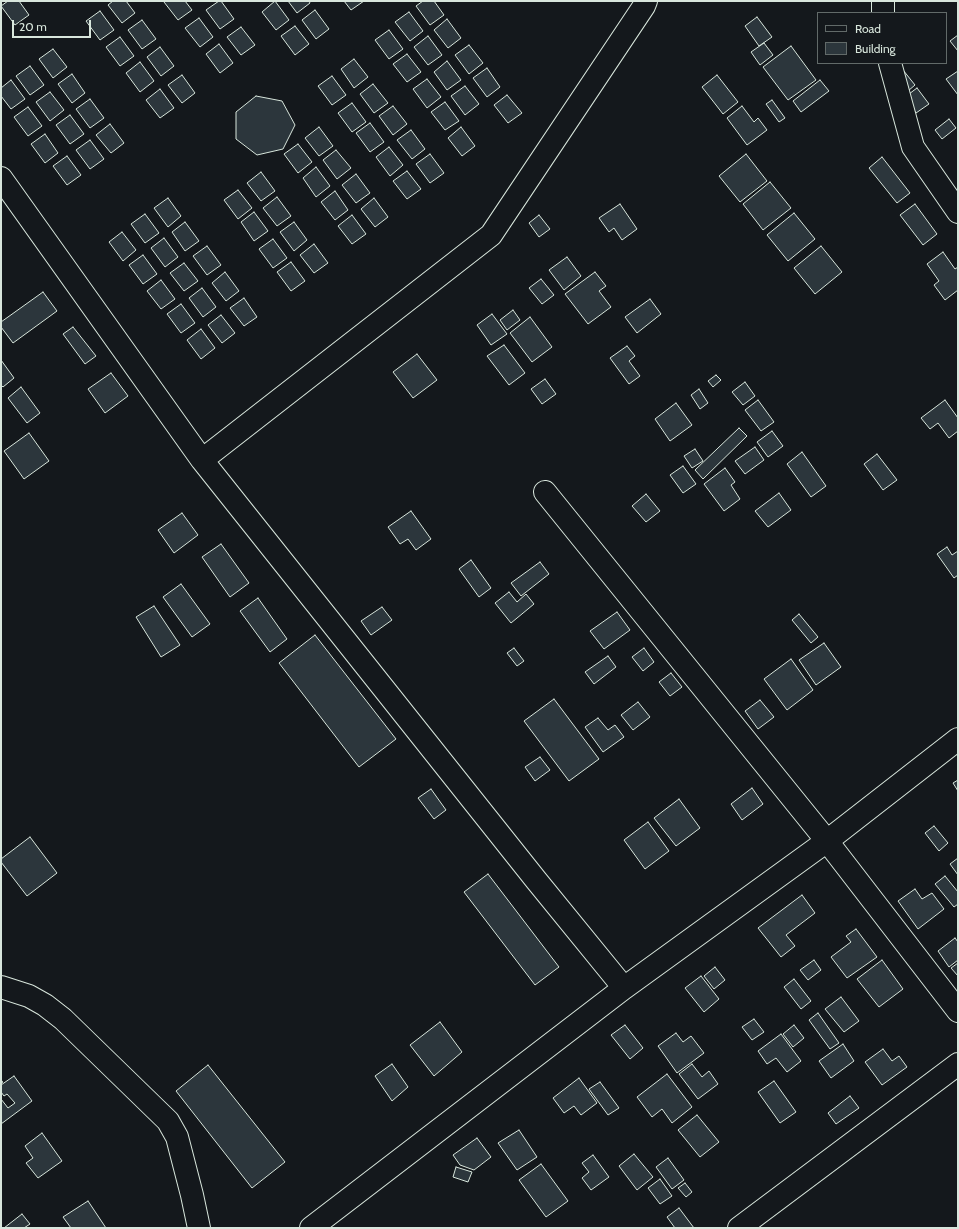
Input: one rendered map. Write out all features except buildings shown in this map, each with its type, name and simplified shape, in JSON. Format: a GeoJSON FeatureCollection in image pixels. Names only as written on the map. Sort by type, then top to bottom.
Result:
{"type":"FeatureCollection","features":[{"type":"Feature","properties":{"kind":"street"},"geometry":{"type":"LineString","coordinates":[[202,460],[491,235],[640,13],[646,1]]}},
{"type":"Feature","properties":{"kind":"street"},"geometry":{"type":"LineString","coordinates":[[883,1],[883,12]]}},
{"type":"Feature","properties":{"kind":"street"},"geometry":{"type":"LineString","coordinates":[[890,64],[913,147],[958,212]]}},
{"type":"Feature","properties":{"kind":"street"},"geometry":{"type":"LineString","coordinates":[[1,178],[202,460],[536,880],[624,988]]}},
{"type":"Feature","properties":{"kind":"street"},"geometry":{"type":"LineString","coordinates":[[546,492],[827,842],[958,1011]]}},
{"type":"Feature","properties":{"kind":"street"},"geometry":{"type":"LineString","coordinates":[[311,1228],[624,988],[827,842],[958,740]]}},
{"type":"Feature","properties":{"kind":"street"},"geometry":{"type":"LineString","coordinates":[[1,987],[29,996],[46,1004],[168,1120],[177,1136],[199,1228]]}},
{"type":"Feature","properties":{"kind":"street"},"geometry":{"type":"LineString","coordinates":[[739,1228],[958,1064]]}}]}
